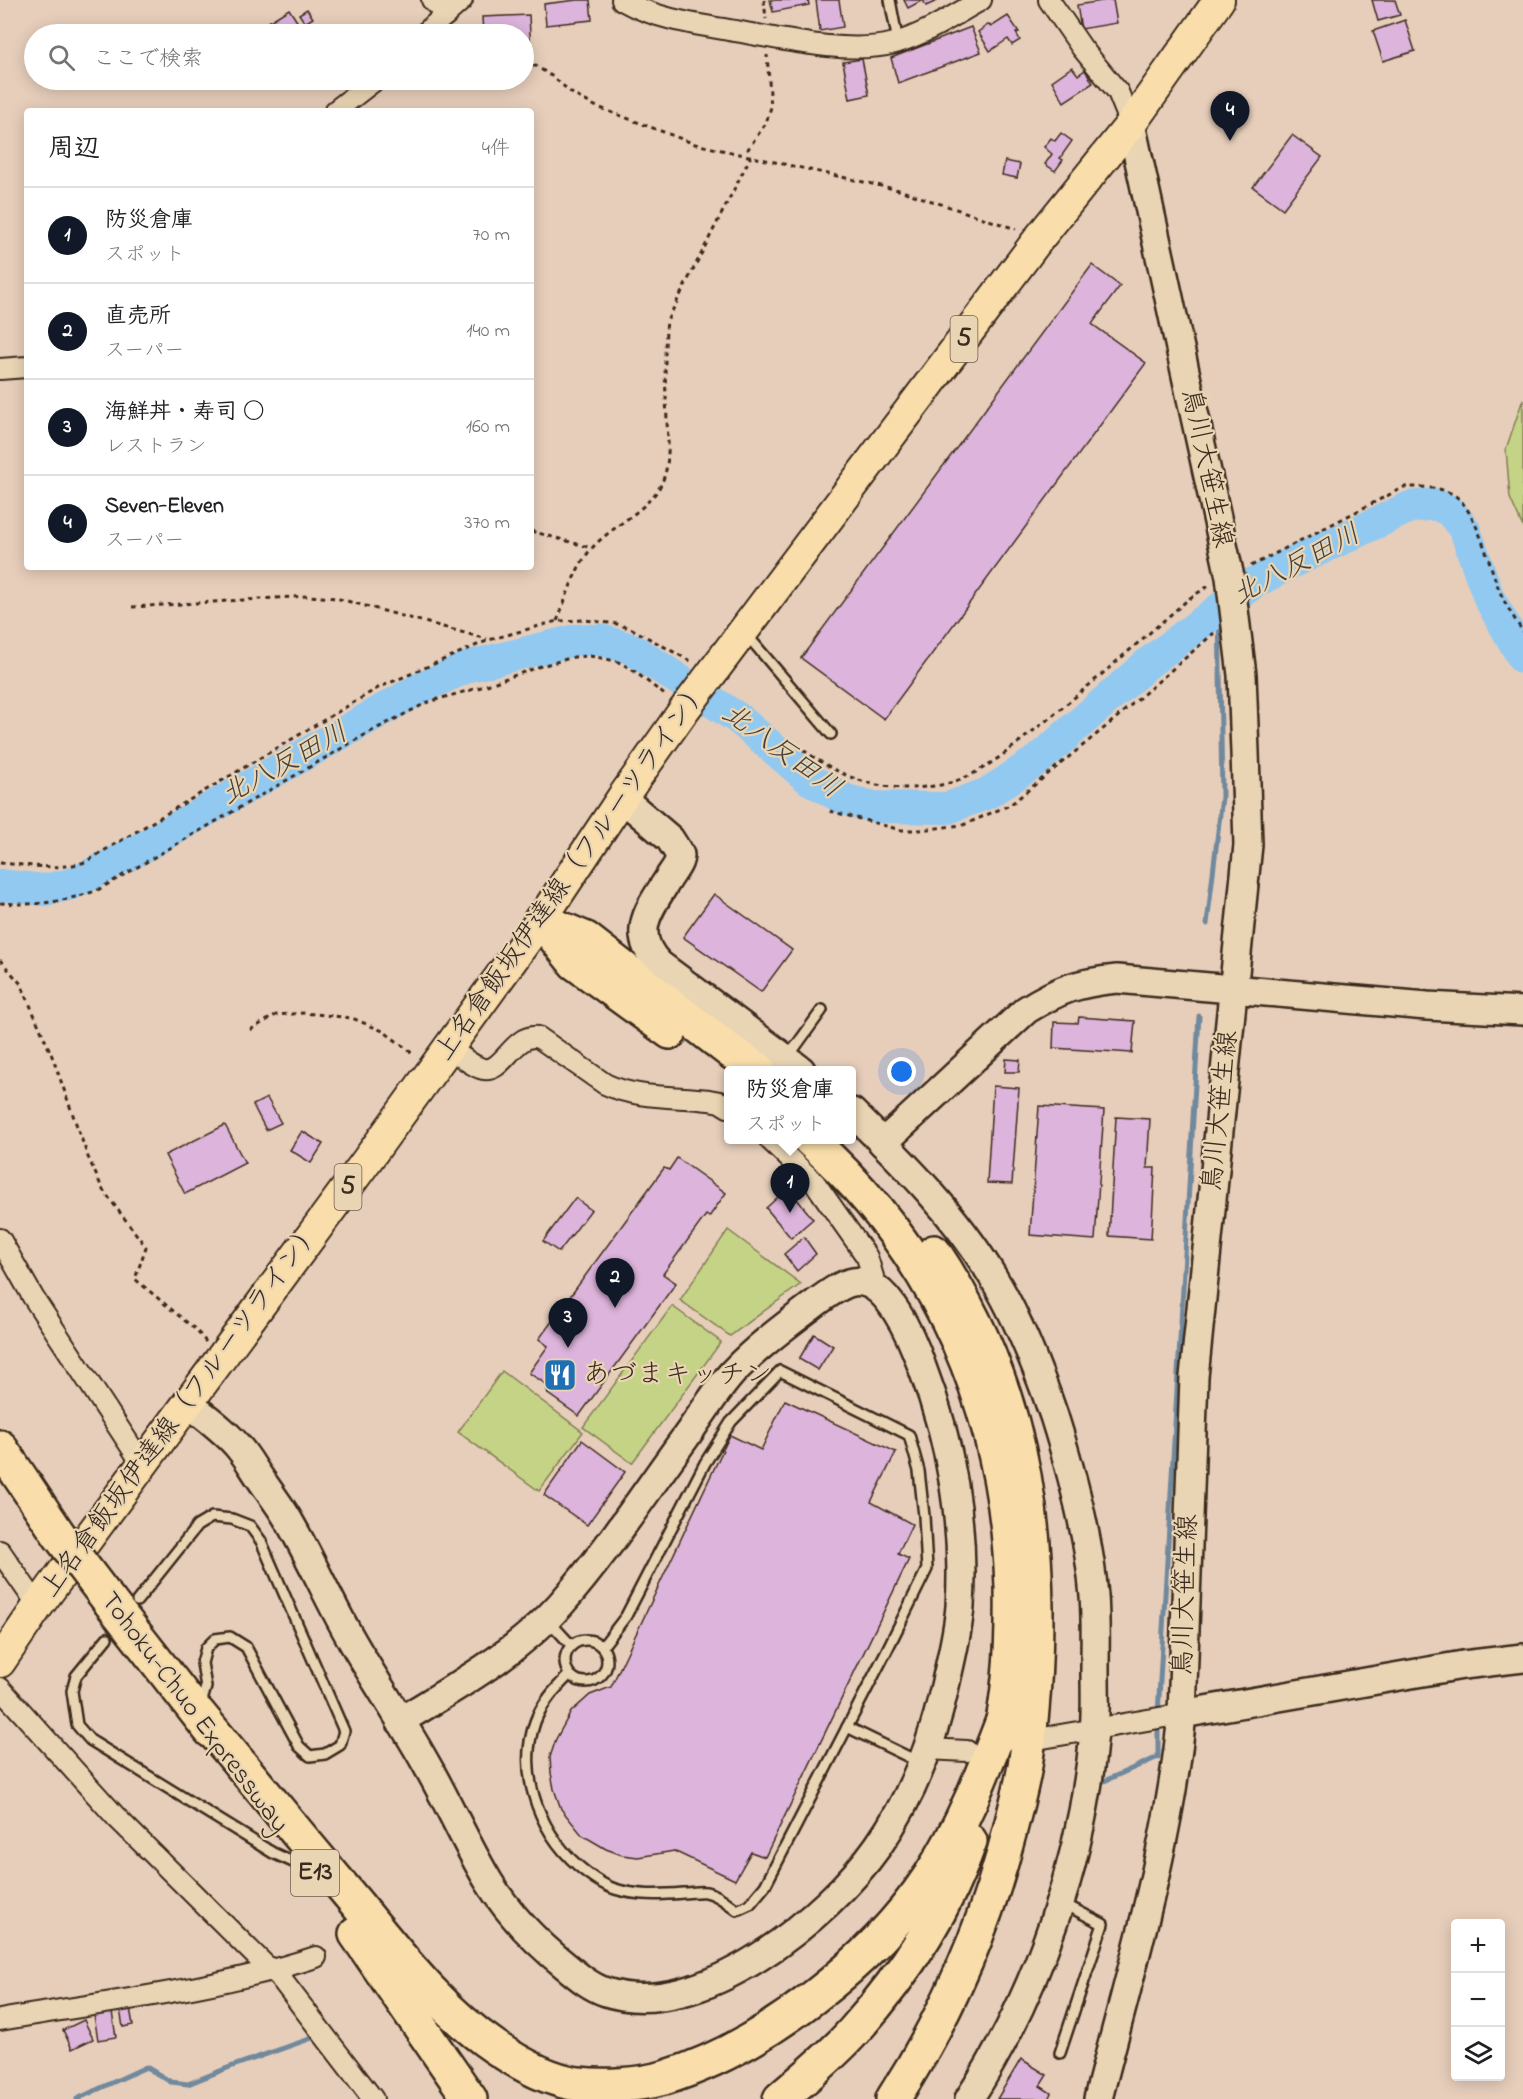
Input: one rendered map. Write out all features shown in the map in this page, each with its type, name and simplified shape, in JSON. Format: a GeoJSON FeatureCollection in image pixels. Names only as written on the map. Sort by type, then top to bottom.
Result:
{"type":"FeatureCollection","features":[{"type":"Feature","properties":{"kind":"highway"},"geometry":{"type":"LineString","coordinates":[[541,920],[585,939],[730,1051],[779,1066]]}},
{"type":"Feature","properties":{"kind":"highway"},"geometry":{"type":"LineString","coordinates":[[541,920],[575,963],[724,1070]]}},
{"type":"Feature","properties":{"kind":"highway"},"geometry":{"type":"LineString","coordinates":[[780,2099],[853,2032],[886,1992],[918,1947],[942,1905],[963,1862],[993,1767],[1005,1715],[1012,1659],[1011,1563],[999,1473],[989,1427],[961,1345],[906,1250],[873,1205],[814,1144]]}},
{"type":"Feature","properties":{"kind":"highway"},"geometry":{"type":"LineString","coordinates":[[844,1144],[882,1182],[909,1216],[961,1294],[984,1341],[999,1378],[1022,1463],[1031,1514],[1035,1564],[1036,1655],[1032,1712],[1026,1760],[1000,1869],[981,1926],[949,2001],[917,2061],[893,2099]]}},
{"type":"Feature","properties":{"kind":"highway","name":"Tohoku-Chuo Expressway"},"geometry":{"type":"LineString","coordinates":[[0,1447],[59,1534],[123,1602],[198,1713],[313,1870],[470,2099]]}},
{"type":"Feature","properties":{"kind":"highway"},"geometry":{"type":"LineString","coordinates":[[809,2099],[861,2051],[894,2013],[921,1976],[969,1894],[992,1838],[1009,1786],[1036,1655]]}},
{"type":"Feature","properties":{"kind":"highway"},"geometry":{"type":"LineString","coordinates":[[198,1713],[399,1955],[457,2018],[496,2048],[547,2077],[576,2084],[602,2085],[663,2078],[716,2058],[768,2030],[807,2003],[859,1959],[896,1919],[929,1877],[955,1834],[981,1779],[1005,1715]]}},
{"type":"Feature","properties":{"kind":"highway"},"geometry":{"type":"LineString","coordinates":[[426,2036],[465,2099]]}},
{"type":"Feature","properties":{"kind":"main road","name":"上名倉飯坂伊達線（フルーツライン）"},"geometry":{"type":"LineString","coordinates":[[0,1662],[38,1606],[541,920],[621,798],[686,708],[1040,237],[1131,124],[1219,0]]}},
{"type":"Feature","properties":{"kind":"street"},"geometry":{"type":"LineString","coordinates":[[432,0],[446,15]]}},
{"type":"Feature","properties":{"kind":"street"},"geometry":{"type":"LineString","coordinates":[[436,24],[462,0]]}},
{"type":"Feature","properties":{"kind":"street"},"geometry":{"type":"LineString","coordinates":[[622,0],[636,8],[672,19],[768,37],[832,46],[873,47],[898,42],[932,27],[981,0]]}},
{"type":"Feature","properties":{"kind":"street"},"geometry":{"type":"LineString","coordinates":[[1048,0],[1082,48],[1118,92],[1131,124]]}},
{"type":"Feature","properties":{"kind":"street"},"geometry":{"type":"LineString","coordinates":[[339,108],[362,90]]}},
{"type":"Feature","properties":{"kind":"street","name":"鳥川大笹生線"},"geometry":{"type":"LineString","coordinates":[[1098,2099],[1166,1825],[1178,1757],[1182,1714],[1194,1377],[1248,845],[1242,675],[1229,575],[1131,124]]}},
{"type":"Feature","properties":{"kind":"street"},"geometry":{"type":"LineString","coordinates":[[0,369],[24,367]]}},
{"type":"Feature","properties":{"kind":"street"},"geometry":{"type":"LineString","coordinates":[[621,798],[670,839],[680,855],[676,867],[648,914],[644,933],[649,953],[659,964],[781,1066]]}},
{"type":"Feature","properties":{"kind":"street"},"geometry":{"type":"LineString","coordinates":[[883,1143],[1026,1010],[1052,993],[1085,982],[1117,978],[1427,1006],[1523,1011]]}},
{"type":"Feature","properties":{"kind":"street"},"geometry":{"type":"LineString","coordinates":[[441,1058],[488,1070],[497,1065],[521,1041],[531,1036],[538,1037],[605,1084],[616,1089],[635,1094],[709,1100],[724,1104]]}},
{"type":"Feature","properties":{"kind":"street"},"geometry":{"type":"LineString","coordinates":[[856,1116],[929,1193],[961,1232],[992,1276],[1017,1323],[1062,1442],[1075,1490],[1094,1597],[1094,1730],[1078,1837],[1048,1938],[1012,2021],[988,2069],[969,2099]]}},
{"type":"Feature","properties":{"kind":"street"},"geometry":{"type":"LineString","coordinates":[[774,1144],[815,1183],[861,1247],[867,1257],[877,1290]]}},
{"type":"Feature","properties":{"kind":"street"},"geometry":{"type":"LineString","coordinates":[[0,1239],[33,1297],[143,1465]]}},
{"type":"Feature","properties":{"kind":"street"},"geometry":{"type":"LineString","coordinates":[[188,1403],[239,1447],[286,1516],[349,1636],[400,1721],[427,1764],[490,1884],[513,1916],[540,1944],[584,1981],[603,1991],[643,1998],[686,1992],[708,1984],[748,1963],[788,1937],[846,1884],[879,1845],[899,1811],[924,1756],[939,1715],[954,1645],[959,1610],[960,1531],[950,1459],[933,1395],[905,1325],[890,1303],[877,1290],[866,1283],[850,1282],[825,1297],[761,1345],[729,1377],[597,1560],[547,1619],[523,1640],[485,1667],[400,1721]]}},
{"type":"Feature","properties":{"kind":"street"},"geometry":{"type":"LineString","coordinates":[[0,1551],[38,1606]]}},
{"type":"Feature","properties":{"kind":"street"},"geometry":{"type":"LineString","coordinates":[[1043,1738],[1463,1665],[1523,1658]]}},
{"type":"Feature","properties":{"kind":"street"},"geometry":{"type":"LineString","coordinates":[[0,1688],[117,1818],[278,1976],[373,2099]]}},
{"type":"Feature","properties":{"kind":"street"},"geometry":{"type":"LineString","coordinates":[[924,1756],[967,1751]]}},
{"type":"Feature","properties":{"kind":"street"},"geometry":{"type":"LineString","coordinates":[[0,2020],[208,1984],[272,1971],[316,1957]]}},
{"type":"Feature","properties":{"kind":"lane"},"geometry":{"type":"LineString","coordinates":[[890,0],[898,42]]}},
{"type":"Feature","properties":{"kind":"lane"},"geometry":{"type":"LineString","coordinates":[[744,632],[831,734]]}},
{"type":"Feature","properties":{"kind":"lane"},"geometry":{"type":"LineString","coordinates":[[783,1066],[822,1010]]}},
{"type":"Feature","properties":{"kind":"lane"},"geometry":{"type":"LineString","coordinates":[[569,1675],[542,1706],[534,1724],[528,1770],[538,1809],[562,1849],[576,1864],[614,1889],[658,1895],[705,1892],[721,1897],[737,1910],[750,1904],[765,1886],[927,1569],[919,1471],[909,1435],[780,1371],[730,1422],[705,1463],[626,1616],[602,1647]]}},
{"type":"Feature","properties":{"kind":"lane"},"geometry":{"type":"LineString","coordinates":[[123,1602],[197,1526],[212,1518],[232,1519],[250,1526],[261,1541],[344,1731],[340,1745],[325,1754],[310,1756],[298,1746],[246,1647],[230,1637],[214,1639],[206,1648],[202,1663],[206,1687],[198,1713]]}},
{"type":"Feature","properties":{"kind":"lane"},"geometry":{"type":"LineString","coordinates":[[547,1619],[571,1645]]}},
{"type":"Feature","properties":{"kind":"lane"},"geometry":{"type":"LineString","coordinates":[[106,1638],[76,1676],[72,1691],[77,1725],[90,1740],[273,1853],[313,1870]]}},
{"type":"Feature","properties":{"kind":"lane"},"geometry":{"type":"LineString","coordinates":[[582,1640],[593,1640],[602,1647],[607,1657],[606,1668],[600,1677],[590,1682],[579,1681],[569,1675],[564,1665],[565,1654],[571,1645],[582,1640]]}},
{"type":"Feature","properties":{"kind":"lane"},"geometry":{"type":"LineString","coordinates":[[847,1727],[924,1756]]}},
{"type":"Feature","properties":{"kind":"lane"},"geometry":{"type":"LineString","coordinates":[[1060,1902],[1103,1924],[1060,2054]]}},
{"type":"Feature","properties":{"kind":"path"},"geometry":{"type":"LineString","coordinates":[[558,621],[581,565],[592,548],[624,520],[646,505],[656,494],[665,476],[668,447],[664,343],[667,321],[750,158],[748,150],[766,123],[771,107],[764,0]]}},
{"type":"Feature","properties":{"kind":"path"},"geometry":{"type":"LineString","coordinates":[[534,66],[553,76],[574,95],[595,106],[695,144],[898,190],[1040,237]]}},
{"type":"Feature","properties":{"kind":"path"},"geometry":{"type":"LineString","coordinates":[[796,745],[823,764],[867,783],[892,788],[952,783],[980,771],[1064,707],[1190,598],[1229,575],[1284,550],[1341,518],[1404,487],[1431,488],[1454,495],[1468,512],[1482,541],[1498,589],[1523,632]]}},
{"type":"Feature","properties":{"kind":"path"},"geometry":{"type":"LineString","coordinates":[[534,532],[592,548]]}},
{"type":"Feature","properties":{"kind":"path"},"geometry":{"type":"LineString","coordinates":[[132,607],[308,596],[336,598],[489,640]]}},
{"type":"Feature","properties":{"kind":"path"},"geometry":{"type":"LineString","coordinates":[[0,863],[48,868],[70,867],[85,862],[378,688],[489,640],[558,621],[585,620],[618,624],[646,636],[710,676]]}},
{"type":"Feature","properties":{"kind":"path"},"geometry":{"type":"LineString","coordinates":[[830,811],[901,830],[919,830],[963,825],[1010,805],[1108,725],[1210,635]]}},
{"type":"Feature","properties":{"kind":"path"},"geometry":{"type":"LineString","coordinates":[[0,903],[29,905],[59,902],[96,891],[368,733],[428,702],[481,687],[540,666],[574,657],[589,656],[607,659],[634,671],[686,708]]}},
{"type":"Feature","properties":{"kind":"path"},"geometry":{"type":"LineString","coordinates":[[0,960],[21,984],[52,1056],[88,1157],[103,1190],[146,1247],[135,1279],[196,1330],[219,1359]]}},
{"type":"Feature","properties":{"kind":"path"},"geometry":{"type":"LineString","coordinates":[[250,1030],[276,1015],[305,1013],[352,1018],[441,1058]]}},
{"type":"Feature","properties":{"kind":"green space"},"geometry":{"type":"Polygon","coordinates":[[[1523,399],[1523,527],[1510,498],[1506,449],[1523,399]]]}},
{"type":"Feature","properties":{"kind":"green space"},"geometry":{"type":"Polygon","coordinates":[[[728,1230],[801,1284],[730,1336],[680,1300],[728,1230]]]}},
{"type":"Feature","properties":{"kind":"green space"},"geometry":{"type":"Polygon","coordinates":[[[672,1306],[721,1342],[632,1463],[583,1427],[672,1306]]]}},
{"type":"Feature","properties":{"kind":"green space"},"geometry":{"type":"Polygon","coordinates":[[[502,1371],[583,1432],[539,1491],[458,1432],[502,1371]]]}},
{"type":"Feature","properties":{"kind":"building"},"geometry":{"type":"Polygon","coordinates":[[[590,0],[592,20],[546,25],[544,4],[590,0]]]}},
{"type":"Feature","properties":{"kind":"building"},"geometry":{"type":"Polygon","coordinates":[[[770,0],[808,0],[809,5],[773,12],[770,0]]]}},
{"type":"Feature","properties":{"kind":"building"},"geometry":{"type":"Polygon","coordinates":[[[816,0],[839,0],[843,27],[820,31],[816,0]]]}},
{"type":"Feature","properties":{"kind":"building"},"geometry":{"type":"Polygon","coordinates":[[[904,0],[923,0],[908,8],[904,0]]]}},
{"type":"Feature","properties":{"kind":"building"},"geometry":{"type":"Polygon","coordinates":[[[923,0],[939,0],[926,6],[923,0]]]}},
{"type":"Feature","properties":{"kind":"building"},"geometry":{"type":"Polygon","coordinates":[[[1113,0],[1117,23],[1081,29],[1077,5],[1113,0]]]}},
{"type":"Feature","properties":{"kind":"building"},"geometry":{"type":"Polygon","coordinates":[[[1372,0],[1395,0],[1400,15],[1378,21],[1372,0]]]}},
{"type":"Feature","properties":{"kind":"building"},"geometry":{"type":"Polygon","coordinates":[[[289,9],[299,24],[265,24],[289,9]]]}},
{"type":"Feature","properties":{"kind":"building"},"geometry":{"type":"Polygon","coordinates":[[[307,9],[313,18],[305,23],[299,14],[307,9]]]}},
{"type":"Feature","properties":{"kind":"building"},"geometry":{"type":"Polygon","coordinates":[[[529,15],[529,24],[482,24],[482,17],[529,15]]]}},
{"type":"Feature","properties":{"kind":"building"},"geometry":{"type":"Polygon","coordinates":[[[1008,16],[1019,32],[1016,33],[1020,40],[1012,45],[1008,39],[990,51],[978,32],[989,24],[991,27],[1008,16]]]}},
{"type":"Feature","properties":{"kind":"building"},"geometry":{"type":"Polygon","coordinates":[[[1405,20],[1415,51],[1383,61],[1373,31],[1405,20]]]}},
{"type":"Feature","properties":{"kind":"building"},"geometry":{"type":"Polygon","coordinates":[[[971,27],[981,52],[898,83],[891,58],[971,27]]]}},
{"type":"Feature","properties":{"kind":"building"},"geometry":{"type":"Polygon","coordinates":[[[862,59],[869,95],[850,99],[843,62],[862,59]]]}},
{"type":"Feature","properties":{"kind":"building"},"geometry":{"type":"Polygon","coordinates":[[[1072,67],[1078,75],[1085,70],[1093,83],[1064,102],[1052,81],[1072,67]]]}},
{"type":"Feature","properties":{"kind":"building"},"geometry":{"type":"Polygon","coordinates":[[[1061,133],[1072,141],[1060,158],[1063,160],[1055,171],[1045,164],[1052,154],[1044,147],[1051,138],[1055,141],[1061,133]]]}},
{"type":"Feature","properties":{"kind":"building"},"geometry":{"type":"Polygon","coordinates":[[[1292,135],[1322,157],[1283,209],[1253,187],[1292,135]]]}},
{"type":"Feature","properties":{"kind":"building"},"geometry":{"type":"Polygon","coordinates":[[[1005,161],[1020,164],[1017,178],[1002,175],[1005,161]]]}},
{"type":"Feature","properties":{"kind":"building"},"geometry":{"type":"Polygon","coordinates":[[[1092,265],[1120,286],[1092,324],[1146,363],[884,719],[801,658],[1092,265]]]}},
{"type":"Feature","properties":{"kind":"building"},"geometry":{"type":"Polygon","coordinates":[[[714,894],[792,950],[761,992],[683,937],[714,894]]]}},
{"type":"Feature","properties":{"kind":"building"},"geometry":{"type":"Polygon","coordinates":[[[1079,1017],[1135,1021],[1132,1053],[1053,1048],[1054,1022],[1078,1023],[1079,1017]]]}},
{"type":"Feature","properties":{"kind":"building"},"geometry":{"type":"Polygon","coordinates":[[[1006,1059],[1020,1060],[1019,1072],[1005,1072],[1006,1059]]]}},
{"type":"Feature","properties":{"kind":"building"},"geometry":{"type":"Polygon","coordinates":[[[993,1086],[1019,1088],[1012,1184],[987,1183],[993,1086]]]}},
{"type":"Feature","properties":{"kind":"building"},"geometry":{"type":"Polygon","coordinates":[[[267,1098],[281,1123],[266,1130],[253,1105],[267,1098]]]}},
{"type":"Feature","properties":{"kind":"building"},"geometry":{"type":"Polygon","coordinates":[[[1039,1106],[1104,1110],[1095,1240],[1030,1235],[1039,1106]]]}},
{"type":"Feature","properties":{"kind":"building"},"geometry":{"type":"Polygon","coordinates":[[[1116,1117],[1150,1119],[1147,1168],[1155,1168],[1151,1239],[1109,1236],[1116,1117]]]}},
{"type":"Feature","properties":{"kind":"building"},"geometry":{"type":"Polygon","coordinates":[[[225,1125],[245,1163],[185,1194],[165,1155],[225,1125]]]}},
{"type":"Feature","properties":{"kind":"building"},"geometry":{"type":"Polygon","coordinates":[[[302,1131],[323,1144],[311,1163],[290,1150],[302,1131]]]}},
{"type":"Feature","properties":{"kind":"building"},"geometry":{"type":"Polygon","coordinates":[[[677,1158],[726,1193],[709,1217],[706,1215],[663,1274],[676,1283],[579,1416],[548,1394],[546,1384],[529,1373],[548,1346],[539,1339],[664,1168],[669,1170],[677,1158]]]}},
{"type":"Feature","properties":{"kind":"building"},"geometry":{"type":"Polygon","coordinates":[[[788,1188],[813,1219],[791,1238],[766,1208],[788,1188]]]}},
{"type":"Feature","properties":{"kind":"building"},"geometry":{"type":"Polygon","coordinates":[[[575,1198],[591,1210],[559,1252],[543,1241],[575,1198]]]}},
{"type":"Feature","properties":{"kind":"building"},"geometry":{"type":"Polygon","coordinates":[[[804,1237],[816,1254],[797,1271],[784,1254],[804,1237]]]}},
{"type":"Feature","properties":{"kind":"building"},"geometry":{"type":"Polygon","coordinates":[[[814,1334],[833,1346],[818,1370],[799,1359],[814,1334]]]}},
{"type":"Feature","properties":{"kind":"building"},"geometry":{"type":"Polygon","coordinates":[[[785,1400],[896,1452],[871,1502],[912,1524],[898,1554],[909,1559],[765,1857],[751,1852],[735,1880],[674,1851],[638,1857],[622,1855],[606,1849],[582,1835],[561,1809],[551,1773],[550,1757],[556,1739],[571,1712],[590,1695],[611,1687],[730,1435],[761,1450],[785,1400]]]}},
{"type":"Feature","properties":{"kind":"building"},"geometry":{"type":"Polygon","coordinates":[[[582,1440],[625,1472],[587,1525],[544,1495],[582,1440]]]}},
{"type":"Feature","properties":{"kind":"building"},"geometry":{"type":"Polygon","coordinates":[[[130,2008],[133,2025],[123,2027],[120,2009],[130,2008]]]}},
{"type":"Feature","properties":{"kind":"building"},"geometry":{"type":"Polygon","coordinates":[[[112,2012],[116,2037],[98,2040],[94,2015],[112,2012]]]}},
{"type":"Feature","properties":{"kind":"building"},"geometry":{"type":"Polygon","coordinates":[[[84,2020],[93,2039],[72,2049],[63,2030],[84,2020]]]}},
{"type":"Feature","properties":{"kind":"building"},"geometry":{"type":"Polygon","coordinates":[[[1021,2059],[1047,2075],[1040,2086],[1051,2093],[1048,2099],[997,2099],[1021,2059]]]}},
{"type":"Feature","properties":{"kind":"waterway","name":"北八反田川"},"geometry":{"type":"LineString","coordinates":[[0,885],[44,890],[72,884],[127,856],[421,688],[470,666],[576,640],[601,640],[632,649],[739,719],[809,779],[846,800],[874,807],[948,808],[988,793],[1039,759],[1147,664],[1252,584],[1410,507],[1435,504],[1450,511],[1465,530],[1489,598],[1523,658]]}},
{"type":"Feature","properties":{"kind":"waterway"},"geometry":{"type":"LineString","coordinates":[[1207,924],[1222,797],[1219,609]]}},
{"type":"Feature","properties":{"kind":"waterway"},"geometry":{"type":"LineString","coordinates":[[1158,1714],[1199,1016]]}},
{"type":"Feature","properties":{"kind":"waterway"},"geometry":{"type":"LineString","coordinates":[[1102,1782],[1158,1757],[1158,1723]]}},
{"type":"Feature","properties":{"kind":"waterway"},"geometry":{"type":"LineString","coordinates":[[77,2099],[146,2067],[171,2082],[188,2084],[315,2037]]}},
{"type":"Feature","properties":{"kind":"place","name":"Seven-Eleven"},"geometry":{"type":"Point","coordinates":[1230,141]}},
{"type":"Feature","properties":{"kind":"place","name":"防災倉庫"},"geometry":{"type":"Point","coordinates":[790,1213]}},
{"type":"Feature","properties":{"kind":"place","name":"直売所"},"geometry":{"type":"Point","coordinates":[615,1308]}},
{"type":"Feature","properties":{"kind":"place","name":"海鮮丼・寿司 ○"},"geometry":{"type":"Point","coordinates":[568,1348]}},
{"type":"Feature","properties":{"kind":"place","name":"あづまキッチン"},"geometry":{"type":"Point","coordinates":[560,1375]}}]}
